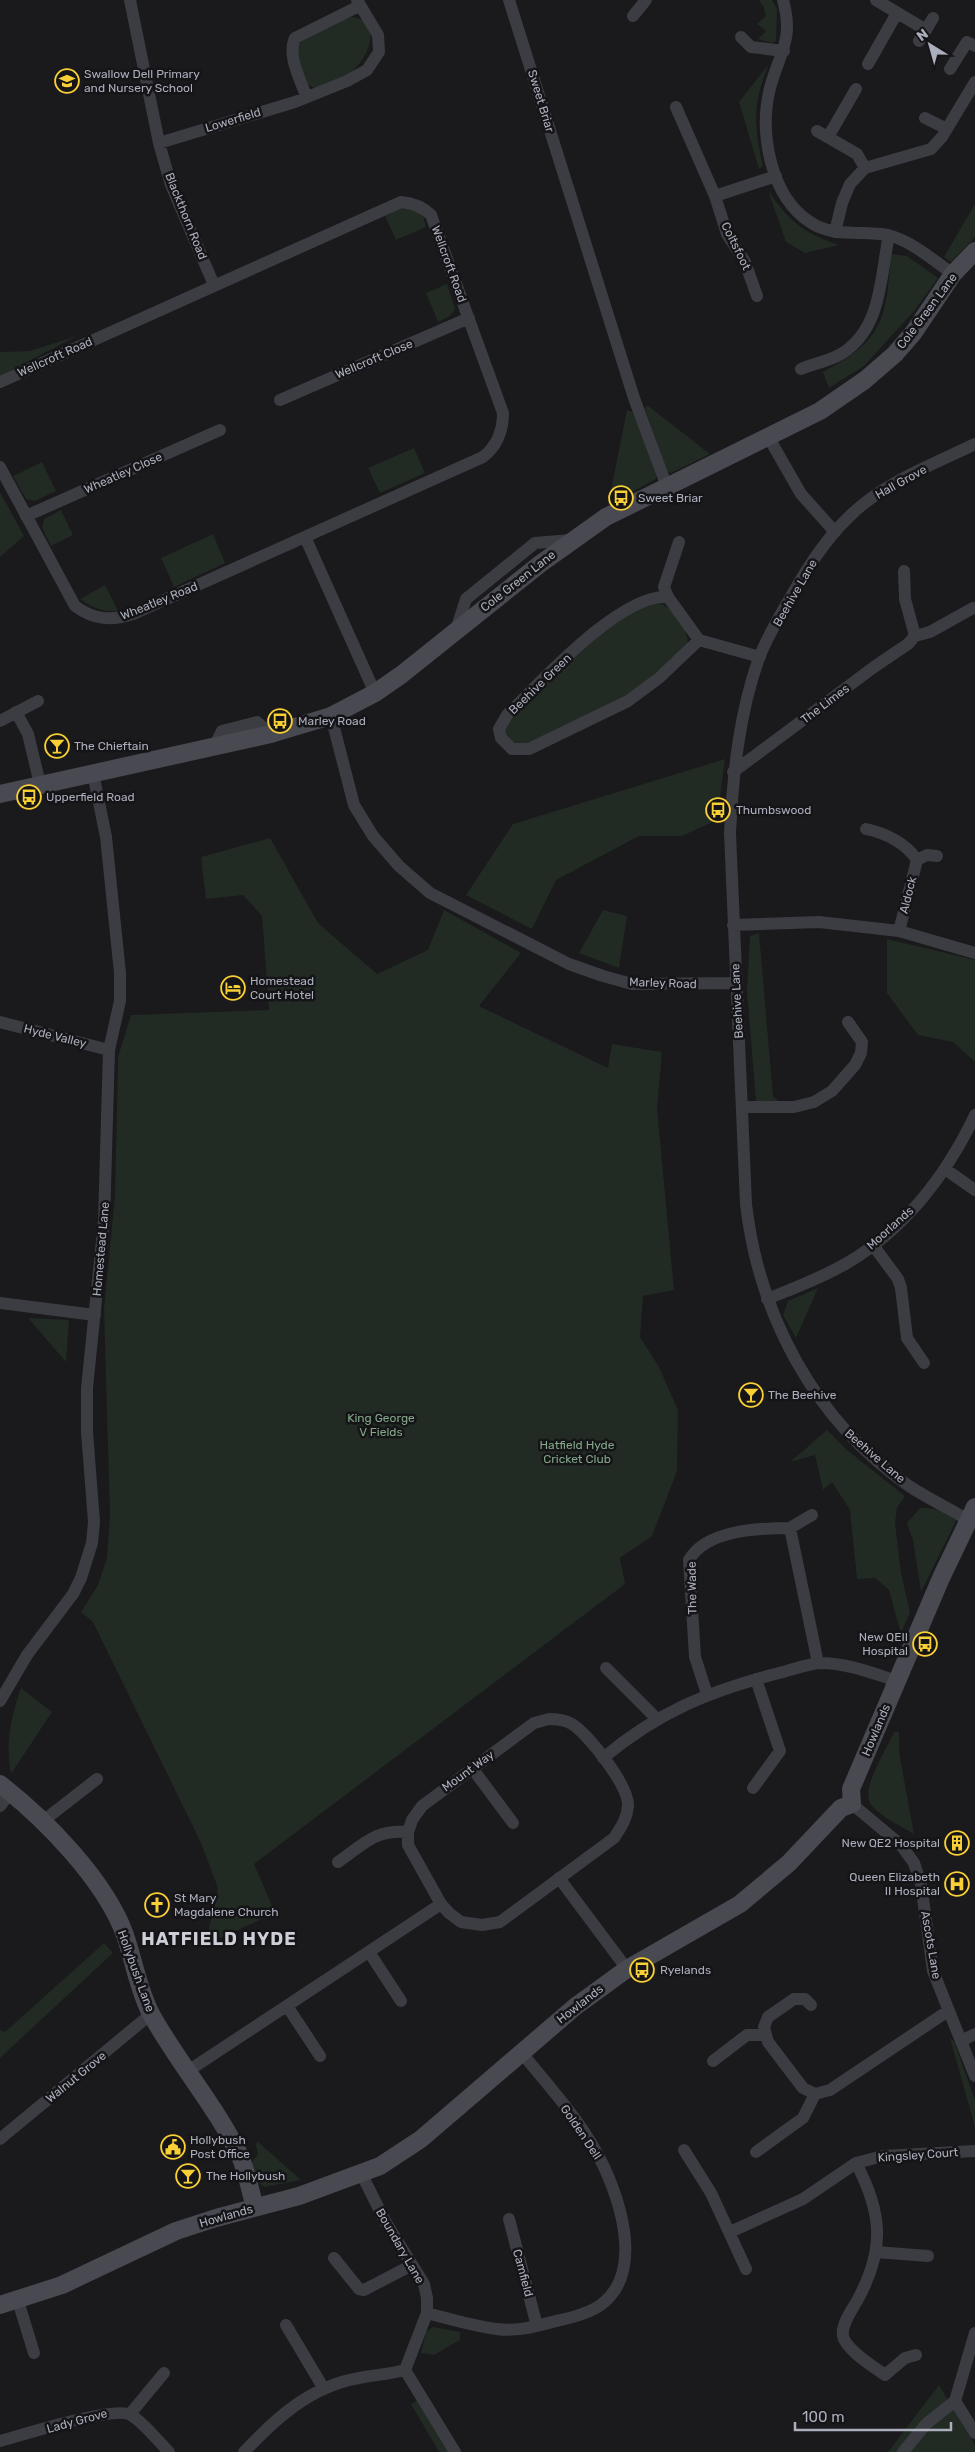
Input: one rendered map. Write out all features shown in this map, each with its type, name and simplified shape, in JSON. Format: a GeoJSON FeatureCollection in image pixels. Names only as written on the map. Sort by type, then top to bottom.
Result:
{"type":"FeatureCollection","features":[{"type":"Feature","properties":{"kind":"street","name":"Blackthorn Road"},"geometry":{"type":"LineString","coordinates":[[130,0],[159,143],[171,185],[214,284]]}},
{"type":"Feature","properties":{"kind":"street","name":"Sweet Briar"},"geometry":{"type":"LineString","coordinates":[[509,0],[634,398],[667,487]]}},
{"type":"Feature","properties":{"kind":"street"},"geometry":{"type":"LineString","coordinates":[[633,16],[646,0]]}},
{"type":"Feature","properties":{"kind":"street"},"geometry":{"type":"LineString","coordinates":[[783,0],[788,16],[788,32],[784,51],[770,89],[766,121],[768,146],[776,176],[795,211],[811,224],[836,232],[889,236],[908,243],[954,274]]}},
{"type":"Feature","properties":{"kind":"street"},"geometry":{"type":"LineString","coordinates":[[876,0],[902,16],[923,36],[933,18]]}},
{"type":"Feature","properties":{"kind":"street","name":"Lowerfield"},"geometry":{"type":"LineString","coordinates":[[159,143],[295,102],[347,81],[367,70],[379,52],[378,35],[358,3],[295,38],[291,46],[292,55],[306,96]]}},
{"type":"Feature","properties":{"kind":"street"},"geometry":{"type":"LineString","coordinates":[[868,64],[902,16]]}},
{"type":"Feature","properties":{"kind":"street"},"geometry":{"type":"LineString","coordinates":[[741,37],[751,47],[784,51]]}},
{"type":"Feature","properties":{"kind":"street"},"geometry":{"type":"LineString","coordinates":[[950,69],[967,42],[975,46]]}},
{"type":"Feature","properties":{"kind":"street"},"geometry":{"type":"LineString","coordinates":[[836,232],[842,203],[850,184],[865,168],[931,149],[947,130],[975,82]]}},
{"type":"Feature","properties":{"kind":"street"},"geometry":{"type":"LineString","coordinates":[[856,89],[822,134],[857,154],[865,168]]}},
{"type":"Feature","properties":{"kind":"street","name":"Coltsfoot"},"geometry":{"type":"LineString","coordinates":[[676,107],[715,196],[727,234],[745,262],[757,296]]}},
{"type":"Feature","properties":{"kind":"street"},"geometry":{"type":"LineString","coordinates":[[925,118],[947,130]]}},
{"type":"Feature","properties":{"kind":"street"},"geometry":{"type":"LineString","coordinates":[[715,196],[776,176]]}},
{"type":"Feature","properties":{"kind":"street","name":"Wellcroft Road"},"geometry":{"type":"LineString","coordinates":[[0,382],[214,284],[402,202],[411,202],[425,209],[431,215],[504,413],[503,425],[494,448],[483,458],[305,538]]}},
{"type":"Feature","properties":{"kind":"street"},"geometry":{"type":"LineString","coordinates":[[801,369],[840,354],[861,338],[875,310],[889,236]]}},
{"type":"Feature","properties":{"kind":"street","name":"Cole Green Lane"},"geometry":{"type":"LineString","coordinates":[[0,794],[271,734],[331,716],[375,693],[401,675],[571,540],[606,517],[769,438],[820,411],[865,380],[895,354],[914,332],[954,274],[975,251]]}},
{"type":"Feature","properties":{"kind":"street","name":"Wellcroft Close"},"geometry":{"type":"LineString","coordinates":[[280,400],[469,318]]}},
{"type":"Feature","properties":{"kind":"street","name":"Wheatley Close"},"geometry":{"type":"LineString","coordinates":[[26,516],[220,430]]}},
{"type":"Feature","properties":{"kind":"street"},"geometry":{"type":"LineString","coordinates":[[769,438],[801,494],[835,532]]}},
{"type":"Feature","properties":{"kind":"street","name":"Hall Grove"},"geometry":{"type":"LineString","coordinates":[[835,532],[854,512],[904,478],[975,444]]}},
{"type":"Feature","properties":{"kind":"street","name":"Wheatley Road"},"geometry":{"type":"LineString","coordinates":[[0,467],[76,606],[84,613],[99,618],[117,619],[133,614],[305,538]]}},
{"type":"Feature","properties":{"kind":"street","name":"Beehive Lane"},"geometry":{"type":"LineString","coordinates":[[835,532],[818,552],[788,600],[760,657],[748,697],[733,772],[730,833],[733,925],[750,1239],[767,1298],[795,1362],[849,1435],[908,1485],[972,1513]]}},
{"type":"Feature","properties":{"kind":"street"},"geometry":{"type":"LineString","coordinates":[[305,538],[375,693]]}},
{"type":"Feature","properties":{"kind":"street"},"geometry":{"type":"LineString","coordinates":[[679,542],[664,587],[668,597],[699,640],[760,657]]}},
{"type":"Feature","properties":{"kind":"street"},"geometry":{"type":"LineString","coordinates":[[904,571],[904,599],[915,636]]}},
{"type":"Feature","properties":{"kind":"street","name":"Beehive Green"},"geometry":{"type":"LineString","coordinates":[[668,597],[651,599],[631,607],[585,640],[507,715],[499,729],[501,738],[512,750],[529,749],[628,701],[659,678],[699,640]]}},
{"type":"Feature","properties":{"kind":"street","name":"The Limes"},"geometry":{"type":"LineString","coordinates":[[733,772],[874,667],[908,644],[915,636],[930,632],[973,608]]}},
{"type":"Feature","properties":{"kind":"street"},"geometry":{"type":"LineString","coordinates":[[0,721],[38,702]]}},
{"type":"Feature","properties":{"kind":"street"},"geometry":{"type":"LineString","coordinates":[[16,712],[28,734],[40,784]]}},
{"type":"Feature","properties":{"kind":"street","name":"Marley Road"},"geometry":{"type":"LineString","coordinates":[[331,716],[354,805],[373,836],[392,859],[430,892],[570,964],[603,976],[632,984],[736,983]]}},
{"type":"Feature","properties":{"kind":"street","name":"Homestead Lane"},"geometry":{"type":"LineString","coordinates":[[0,1701],[27,1655],[73,1594],[84,1571],[92,1543],[94,1522],[87,1432],[87,1388],[104,1221],[109,1050],[120,1001],[120,973],[106,837],[93,773]]}},
{"type":"Feature","properties":{"kind":"street","name":"Aldock"},"geometry":{"type":"LineString","coordinates":[[866,829],[880,832],[905,846],[917,860]]}},
{"type":"Feature","properties":{"kind":"street","name":"Aldock"},"geometry":{"type":"LineString","coordinates":[[899,931],[917,860],[927,855],[937,856]]}},
{"type":"Feature","properties":{"kind":"street"},"geometry":{"type":"LineString","coordinates":[[733,925],[819,922],[899,931],[975,953]]}},
{"type":"Feature","properties":{"kind":"street","name":"Hyde Valley"},"geometry":{"type":"LineString","coordinates":[[0,1022],[109,1050]]}},
{"type":"Feature","properties":{"kind":"street"},"geometry":{"type":"LineString","coordinates":[[742,1107],[794,1107],[814,1102],[832,1091],[855,1065],[861,1053],[862,1042],[848,1022]]}},
{"type":"Feature","properties":{"kind":"street","name":"Moorlands"},"geometry":{"type":"LineString","coordinates":[[767,1298],[820,1277],[848,1263],[873,1245],[912,1211],[961,1145],[975,1114]]}},
{"type":"Feature","properties":{"kind":"street"},"geometry":{"type":"LineString","coordinates":[[945,1169],[975,1190]]}},
{"type":"Feature","properties":{"kind":"street"},"geometry":{"type":"LineString","coordinates":[[873,1245],[898,1279],[907,1338],[924,1363]]}},
{"type":"Feature","properties":{"kind":"street"},"geometry":{"type":"LineString","coordinates":[[0,1303],[95,1315]]}},
{"type":"Feature","properties":{"kind":"street","name":"Howlands"},"geometry":{"type":"LineString","coordinates":[[0,2305],[18,2301],[62,2285],[176,2231],[299,2196],[362,2175],[380,2166],[422,2139],[576,2006],[627,1969],[740,1904],[789,1863],[840,1808],[852,1804],[851,1789],[972,1513]]}},
{"type":"Feature","properties":{"kind":"street","name":"The Wade"},"geometry":{"type":"LineString","coordinates":[[707,1694],[695,1657],[689,1560],[694,1550],[713,1537],[771,1528],[790,1528],[812,1515]]}},
{"type":"Feature","properties":{"kind":"street"},"geometry":{"type":"LineString","coordinates":[[790,1528],[818,1663]]}},
{"type":"Feature","properties":{"kind":"street"},"geometry":{"type":"LineString","coordinates":[[603,1758],[632,1734],[657,1719],[707,1694],[756,1679],[818,1663],[850,1666],[898,1681]]}},
{"type":"Feature","properties":{"kind":"street"},"geometry":{"type":"LineString","coordinates":[[606,1668],[657,1719]]}},
{"type":"Feature","properties":{"kind":"street"},"geometry":{"type":"LineString","coordinates":[[754,1788],[780,1751],[756,1679]]}},
{"type":"Feature","properties":{"kind":"street","name":"Mount Way"},"geometry":{"type":"LineString","coordinates":[[549,1719],[571,1723],[603,1758],[622,1786],[628,1804],[625,1821],[614,1838],[500,1922],[482,1925],[462,1922],[441,1904],[408,1845],[408,1832],[412,1820],[422,1806],[472,1768],[534,1724],[549,1719]]}},
{"type":"Feature","properties":{"kind":"street"},"geometry":{"type":"LineString","coordinates":[[472,1768],[512,1823]]}},
{"type":"Feature","properties":{"kind":"street"},"geometry":{"type":"LineString","coordinates":[[43,1821],[97,1779]]}},
{"type":"Feature","properties":{"kind":"street","name":"Hollybush Lane"},"geometry":{"type":"LineString","coordinates":[[4,1794],[43,1821],[76,1858],[105,1898],[124,1934],[141,1992],[151,2014],[221,2122],[240,2158],[255,2207]]}},
{"type":"Feature","properties":{"kind":"street","name":"Ascots Lane"},"geometry":{"type":"LineString","coordinates":[[852,1804],[901,1845],[914,1863],[921,1884],[933,1971],[975,2076]]}},
{"type":"Feature","properties":{"kind":"street"},"geometry":{"type":"LineString","coordinates":[[338,1862],[379,1833],[392,1831],[408,1832]]}},
{"type":"Feature","properties":{"kind":"street"},"geometry":{"type":"LineString","coordinates":[[559,1878],[627,1969]]}},
{"type":"Feature","properties":{"kind":"street"},"geometry":{"type":"LineString","coordinates":[[188,2071],[441,1904]]}},
{"type":"Feature","properties":{"kind":"street"},"geometry":{"type":"LineString","coordinates":[[369,1952],[401,2001]]}},
{"type":"Feature","properties":{"kind":"street"},"geometry":{"type":"LineString","coordinates":[[811,2005],[805,1998],[794,1999],[768,2017],[764,2027],[766,2035],[803,2088],[815,2094],[830,2090],[948,2011]]}},
{"type":"Feature","properties":{"kind":"street"},"geometry":{"type":"LineString","coordinates":[[287,2006],[320,2056]]}},
{"type":"Feature","properties":{"kind":"street","name":"Walnut Grove"},"geometry":{"type":"LineString","coordinates":[[0,2139],[151,2014]]}},
{"type":"Feature","properties":{"kind":"street"},"geometry":{"type":"LineString","coordinates":[[961,2041],[975,2034]]}},
{"type":"Feature","properties":{"kind":"street"},"geometry":{"type":"LineString","coordinates":[[713,2061],[747,2035],[766,2035]]}},
{"type":"Feature","properties":{"kind":"street","name":"Golden Dell"},"geometry":{"type":"LineString","coordinates":[[426,2313],[498,2330],[525,2329],[575,2317],[602,2304],[616,2287],[626,2260],[624,2232],[614,2192],[597,2154],[578,2124],[522,2052]]}},
{"type":"Feature","properties":{"kind":"street"},"geometry":{"type":"LineString","coordinates":[[756,2152],[803,2118],[815,2094]]}},
{"type":"Feature","properties":{"kind":"street"},"geometry":{"type":"LineString","coordinates":[[684,2150],[711,2193],[746,2269]]}},
{"type":"Feature","properties":{"kind":"street","name":"Kingsley Court"},"geometry":{"type":"LineString","coordinates":[[730,2232],[803,2199],[856,2163],[883,2156],[975,2151]]}},
{"type":"Feature","properties":{"kind":"street"},"geometry":{"type":"LineString","coordinates":[[856,2163],[875,2203],[879,2230],[875,2261],[864,2288],[846,2320],[843,2335],[847,2346],[885,2375],[905,2358],[916,2355]]}},
{"type":"Feature","properties":{"kind":"street","name":"Boundary Lane"},"geometry":{"type":"LineString","coordinates":[[362,2175],[385,2221],[424,2284],[427,2298],[426,2313],[417,2334],[410,2361],[405,2370]]}},
{"type":"Feature","properties":{"kind":"street","name":"Camfield"},"geometry":{"type":"LineString","coordinates":[[509,2219],[537,2326]]}},
{"type":"Feature","properties":{"kind":"street"},"geometry":{"type":"LineString","coordinates":[[876,2252],[928,2256]]}},
{"type":"Feature","properties":{"kind":"street"},"geometry":{"type":"LineString","coordinates":[[334,2258],[359,2290],[364,2290],[412,2265]]}},
{"type":"Feature","properties":{"kind":"street"},"geometry":{"type":"LineString","coordinates":[[18,2301],[34,2352]]}},
{"type":"Feature","properties":{"kind":"street"},"geometry":{"type":"LineString","coordinates":[[286,2325],[324,2389]]}},
{"type":"Feature","properties":{"kind":"street"},"geometry":{"type":"LineString","coordinates":[[903,2452],[926,2424],[955,2401],[975,2333]]}},
{"type":"Feature","properties":{"kind":"street"},"geometry":{"type":"LineString","coordinates":[[244,2452],[290,2408],[324,2389],[358,2378],[388,2375],[405,2370],[455,2452]]}},
{"type":"Feature","properties":{"kind":"street"},"geometry":{"type":"LineString","coordinates":[[164,2373],[130,2414],[169,2452]]}},
{"type":"Feature","properties":{"kind":"street"},"geometry":{"type":"LineString","coordinates":[[955,2401],[975,2433]]}},
{"type":"Feature","properties":{"kind":"street","name":"Lady Grove"},"geometry":{"type":"LineString","coordinates":[[0,2440],[100,2413],[118,2411],[130,2414]]}},
{"type":"Feature","properties":{"kind":"green space"},"geometry":{"type":"Polygon","coordinates":[[[759,0],[772,0],[777,9],[776,41],[772,43],[758,39],[766,31],[757,24],[766,16],[759,0]]]}},
{"type":"Feature","properties":{"kind":"green space"},"geometry":{"type":"Polygon","coordinates":[[[346,17],[359,19],[367,24],[370,31],[370,40],[367,50],[356,68],[349,74],[318,89],[311,87],[303,77],[296,44],[346,17]]]}},
{"type":"Feature","properties":{"kind":"green space"},"geometry":{"type":"Polygon","coordinates":[[[769,64],[763,78],[757,103],[756,127],[763,166],[759,169],[739,102],[769,64]]]}},
{"type":"Feature","properties":{"kind":"green space"},"geometry":{"type":"Polygon","coordinates":[[[768,190],[775,201],[798,225],[816,236],[839,245],[805,253],[786,242],[768,190]]]}},
{"type":"Feature","properties":{"kind":"green space"},"geometry":{"type":"Polygon","coordinates":[[[975,204],[975,237],[951,262],[944,257],[975,204]]]}},
{"type":"Feature","properties":{"kind":"green space"},"geometry":{"type":"Polygon","coordinates":[[[402,207],[422,212],[426,227],[396,240],[385,216],[402,207]]]}},
{"type":"Feature","properties":{"kind":"green space"},"geometry":{"type":"Polygon","coordinates":[[[891,254],[907,256],[938,278],[915,310],[864,366],[829,388],[823,372],[859,349],[870,338],[878,325],[887,295],[891,254]]]}},
{"type":"Feature","properties":{"kind":"green space"},"geometry":{"type":"Polygon","coordinates":[[[447,284],[455,309],[450,316],[438,322],[426,293],[447,284]]]}},
{"type":"Feature","properties":{"kind":"green space"},"geometry":{"type":"Polygon","coordinates":[[[77,336],[0,376],[0,352],[30,351],[77,336]]]}},
{"type":"Feature","properties":{"kind":"green space"},"geometry":{"type":"Polygon","coordinates":[[[647,405],[710,454],[671,473],[667,472],[645,409],[647,405]]]}},
{"type":"Feature","properties":{"kind":"green space"},"geometry":{"type":"Polygon","coordinates":[[[627,410],[633,412],[657,473],[656,479],[608,505],[627,410]]]}},
{"type":"Feature","properties":{"kind":"green space"},"geometry":{"type":"Polygon","coordinates":[[[414,448],[425,473],[380,493],[368,468],[414,448]]]}},
{"type":"Feature","properties":{"kind":"green space"},"geometry":{"type":"Polygon","coordinates":[[[42,462],[56,491],[35,501],[26,499],[13,476],[42,462]]]}},
{"type":"Feature","properties":{"kind":"green space"},"geometry":{"type":"Polygon","coordinates":[[[0,492],[24,536],[0,557],[0,492]]]}},
{"type":"Feature","properties":{"kind":"green space"},"geometry":{"type":"Polygon","coordinates":[[[61,510],[73,535],[51,546],[42,528],[44,519],[61,510]]]}},
{"type":"Feature","properties":{"kind":"green space"},"geometry":{"type":"Polygon","coordinates":[[[213,534],[225,563],[174,587],[161,558],[213,534]]]}},
{"type":"Feature","properties":{"kind":"green space"},"geometry":{"type":"Polygon","coordinates":[[[105,585],[118,611],[98,609],[80,599],[105,585]]]}},
{"type":"Feature","properties":{"kind":"green space"},"geometry":{"type":"Polygon","coordinates":[[[657,602],[669,609],[679,620],[686,633],[688,646],[627,697],[521,746],[506,739],[505,725],[585,644],[633,609],[657,602]]]}},
{"type":"Feature","properties":{"kind":"green space"},"geometry":{"type":"Polygon","coordinates":[[[725,759],[717,820],[682,836],[639,836],[556,880],[532,929],[466,895],[513,824],[725,759]]]}},
{"type":"Feature","properties":{"kind":"green space","name":"King George V Fields"},"geometry":{"type":"Polygon","coordinates":[[[270,838],[318,923],[377,974],[428,950],[444,910],[521,953],[479,1006],[608,1068],[612,1044],[662,1052],[657,1108],[674,1290],[643,1296],[640,1337],[659,1367],[678,1410],[677,1471],[652,1536],[620,1558],[625,1584],[254,1864],[275,1913],[205,1945],[218,1888],[201,1843],[93,1622],[81,1612],[98,1585],[107,1558],[110,1516],[104,1309],[115,1196],[118,1057],[131,1015],[269,1010],[262,916],[243,895],[206,899],[201,857],[270,838]]]}},
{"type":"Feature","properties":{"kind":"green space"},"geometry":{"type":"Polygon","coordinates":[[[603,910],[627,916],[619,968],[579,953],[603,910]]]}},
{"type":"Feature","properties":{"kind":"green space"},"geometry":{"type":"Polygon","coordinates":[[[759,933],[773,1096],[779,1102],[756,1101],[747,991],[750,936],[759,933]]]}},
{"type":"Feature","properties":{"kind":"green space"},"geometry":{"type":"Polygon","coordinates":[[[887,939],[975,960],[975,1062],[953,1042],[918,1035],[887,993],[887,939]]]}},
{"type":"Feature","properties":{"kind":"green space"},"geometry":{"type":"Polygon","coordinates":[[[818,1288],[796,1338],[783,1315],[788,1301],[818,1288]]]}},
{"type":"Feature","properties":{"kind":"green space"},"geometry":{"type":"Polygon","coordinates":[[[28,1318],[69,1320],[66,1362],[28,1318]]]}},
{"type":"Feature","properties":{"kind":"green space"},"geometry":{"type":"Polygon","coordinates":[[[827,1430],[847,1450],[905,1496],[897,1508],[895,1523],[901,1573],[910,1612],[901,1634],[889,1590],[875,1578],[857,1579],[850,1510],[832,1482],[823,1490],[815,1455],[790,1462],[827,1430]]]}},
{"type":"Feature","properties":{"kind":"green space"},"geometry":{"type":"Polygon","coordinates":[[[920,1508],[940,1510],[956,1521],[921,1592],[913,1540],[907,1523],[920,1508]]]}},
{"type":"Feature","properties":{"kind":"green space"},"geometry":{"type":"Polygon","coordinates":[[[21,1688],[52,1712],[11,1774],[9,1763],[10,1730],[21,1688]]]}},
{"type":"Feature","properties":{"kind":"green space"},"geometry":{"type":"Polygon","coordinates":[[[894,1732],[899,1732],[899,1752],[914,1834],[881,1814],[872,1806],[869,1799],[871,1780],[894,1732]]]}},
{"type":"Feature","properties":{"kind":"green space"},"geometry":{"type":"Polygon","coordinates":[[[104,1943],[113,1953],[0,2058],[0,2030],[5,2032],[104,1943]]]}},
{"type":"Feature","properties":{"kind":"green space"},"geometry":{"type":"Polygon","coordinates":[[[950,2038],[954,2041],[975,2100],[975,2127],[950,2038]]]}},
{"type":"Feature","properties":{"kind":"green space"},"geometry":{"type":"Polygon","coordinates":[[[257,2141],[301,2180],[264,2187],[256,2181],[251,2164],[258,2154],[257,2141]]]}},
{"type":"Feature","properties":{"kind":"green space"},"geometry":{"type":"Polygon","coordinates":[[[433,2327],[460,2332],[460,2340],[434,2355],[421,2353],[426,2332],[433,2327]]]}},
{"type":"Feature","properties":{"kind":"green space"},"geometry":{"type":"Polygon","coordinates":[[[939,2385],[975,2445],[975,2452],[888,2452],[939,2385]]]}},
{"type":"Feature","properties":{"kind":"green space"},"geometry":{"type":"Polygon","coordinates":[[[426,2396],[462,2452],[439,2452],[411,2404],[426,2396]]]}},
{"type":"Feature","properties":{"kind":"place","name":"Swallow Dell Primary and Nursery School"},"geometry":{"type":"Point","coordinates":[67,81]}},
{"type":"Feature","properties":{"kind":"place","name":"Sweet Briar"},"geometry":{"type":"Point","coordinates":[621,498]}},
{"type":"Feature","properties":{"kind":"place","name":"Marley Road"},"geometry":{"type":"Point","coordinates":[280,721]}},
{"type":"Feature","properties":{"kind":"place","name":"The Chieftain"},"geometry":{"type":"Point","coordinates":[57,746]}},
{"type":"Feature","properties":{"kind":"place","name":"Upperfield Road"},"geometry":{"type":"Point","coordinates":[29,797]}},
{"type":"Feature","properties":{"kind":"place","name":"Thumbswood"},"geometry":{"type":"Point","coordinates":[718,810]}},
{"type":"Feature","properties":{"kind":"place","name":"Homestead Court Hotel"},"geometry":{"type":"Point","coordinates":[233,988]}},
{"type":"Feature","properties":{"kind":"place","name":"The Beehive"},"geometry":{"type":"Point","coordinates":[751,1395]}},
{"type":"Feature","properties":{"kind":"place","name":"New QEII Hospital"},"geometry":{"type":"Point","coordinates":[925,1644]}},
{"type":"Feature","properties":{"kind":"place","name":"New QE2 Hospital"},"geometry":{"type":"Point","coordinates":[957,1843]}},
{"type":"Feature","properties":{"kind":"place","name":"Queen Elizabeth II Hospital"},"geometry":{"type":"Point","coordinates":[957,1884]}},
{"type":"Feature","properties":{"kind":"place","name":"St Mary Magdalene Church"},"geometry":{"type":"Point","coordinates":[157,1905]}},
{"type":"Feature","properties":{"kind":"place","name":"Ryelands"},"geometry":{"type":"Point","coordinates":[642,1970]}},
{"type":"Feature","properties":{"kind":"place","name":"Hollybush Post Office"},"geometry":{"type":"Point","coordinates":[173,2147]}},
{"type":"Feature","properties":{"kind":"place","name":"The Hollybush"},"geometry":{"type":"Point","coordinates":[188,2176]}},
{"type":"Feature","properties":{"kind":"district","name":"HATFIELD HYDE"},"geometry":{"type":"Point","coordinates":[219,1939]}},
{"type":"Feature","properties":{"kind":"park label","name":"Hatfield Hyde Cricket Club"},"geometry":{"type":"Point","coordinates":[577,1452]}}]}
